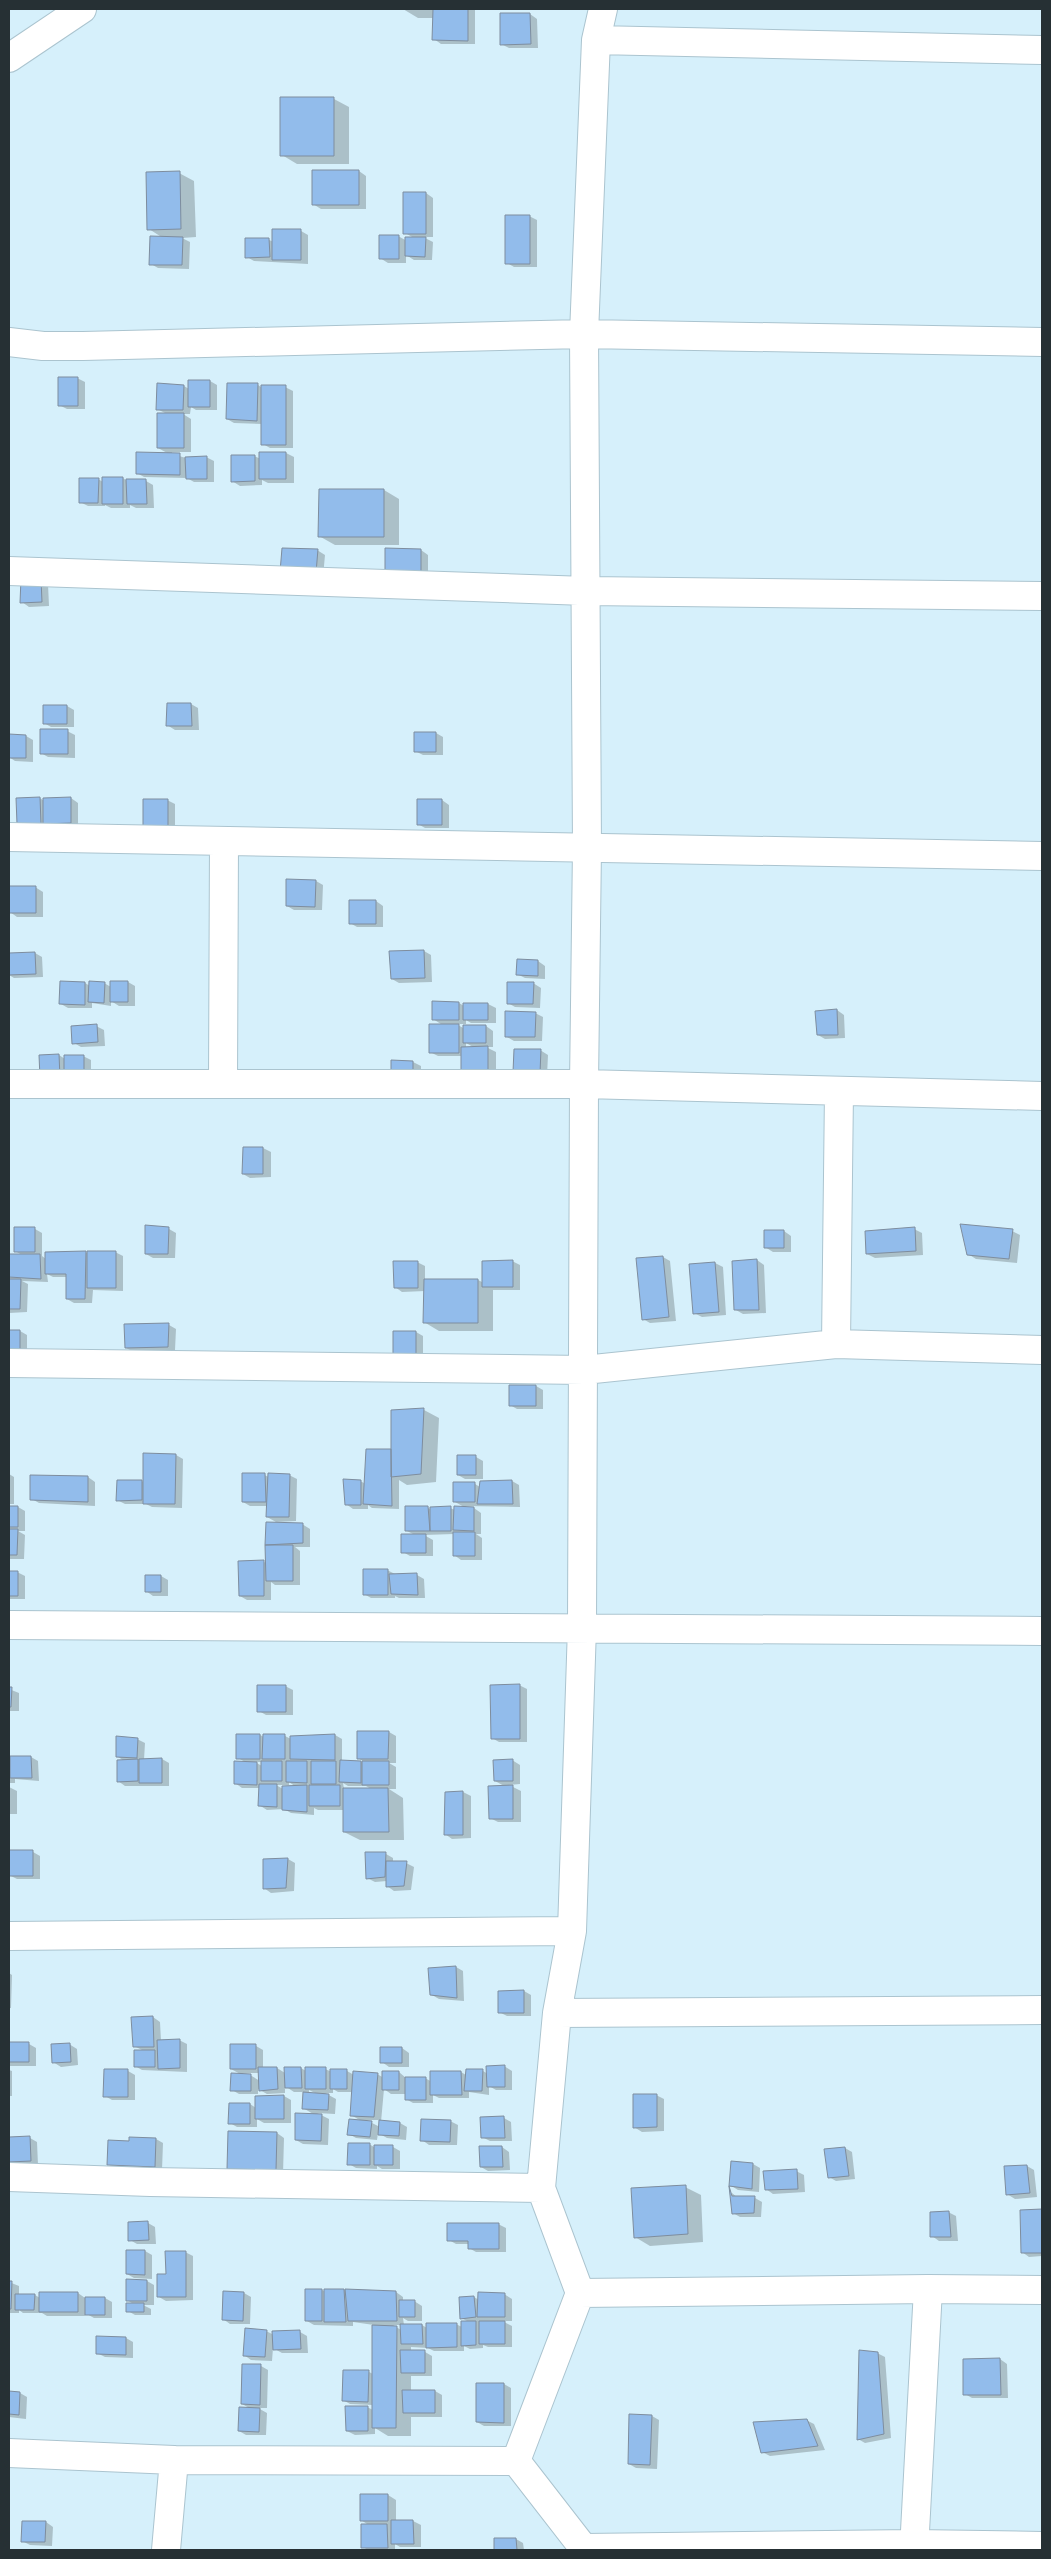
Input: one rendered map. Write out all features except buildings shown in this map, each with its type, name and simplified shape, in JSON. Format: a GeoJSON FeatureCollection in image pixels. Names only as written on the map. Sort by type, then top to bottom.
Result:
{"type":"FeatureCollection","features":[{"type":"Feature","properties":{"kind":"main road"},"geometry":{"type":"LineString","coordinates":[[9,58],[81,9]]}},
{"type":"Feature","properties":{"kind":"main road"},"geometry":{"type":"LineString","coordinates":[[516,2461],[580,2293],[541,2188],[557,2013],[572,1931],[582,1627],[587,847],[584,334],[596,40],[603,9]]}},
{"type":"Feature","properties":{"kind":"main road"},"geometry":{"type":"LineString","coordinates":[[596,40],[1042,50]]}},
{"type":"Feature","properties":{"kind":"main road"},"geometry":{"type":"LineString","coordinates":[[9,342],[43,346],[83,346],[584,334],[1042,342]]}},
{"type":"Feature","properties":{"kind":"main road"},"geometry":{"type":"LineString","coordinates":[[9,571],[586,591],[1042,596]]}},
{"type":"Feature","properties":{"kind":"main road"},"geometry":{"type":"LineString","coordinates":[[9,837],[1042,856]]}},
{"type":"Feature","properties":{"kind":"main road"},"geometry":{"type":"LineString","coordinates":[[223,1084],[224,841]]}},
{"type":"Feature","properties":{"kind":"main road"},"geometry":{"type":"LineString","coordinates":[[9,1084],[584,1084],[1042,1096]]}},
{"type":"Feature","properties":{"kind":"main road"},"geometry":{"type":"LineString","coordinates":[[836,1344],[839,1091]]}},
{"type":"Feature","properties":{"kind":"main road"},"geometry":{"type":"LineString","coordinates":[[9,1363],[584,1370],[836,1344],[1042,1350]]}},
{"type":"Feature","properties":{"kind":"main road"},"geometry":{"type":"LineString","coordinates":[[9,1625],[1042,1631]]}},
{"type":"Feature","properties":{"kind":"main road"},"geometry":{"type":"LineString","coordinates":[[9,1936],[572,1931]]}},
{"type":"Feature","properties":{"kind":"main road"},"geometry":{"type":"LineString","coordinates":[[557,2013],[1042,2010]]}},
{"type":"Feature","properties":{"kind":"main road"},"geometry":{"type":"LineString","coordinates":[[9,2176],[160,2182],[541,2188]]}},
{"type":"Feature","properties":{"kind":"main road"},"geometry":{"type":"LineString","coordinates":[[580,2293],[928,2289],[1042,2290]]}},
{"type":"Feature","properties":{"kind":"main road"},"geometry":{"type":"LineString","coordinates":[[914,2547],[928,2289]]}},
{"type":"Feature","properties":{"kind":"main road"},"geometry":{"type":"LineString","coordinates":[[9,2453],[174,2460],[516,2461]]}},
{"type":"Feature","properties":{"kind":"main road"},"geometry":{"type":"LineString","coordinates":[[166,2550],[174,2460]]}},
{"type":"Feature","properties":{"kind":"main road"},"geometry":{"type":"LineString","coordinates":[[516,2461],[585,2549],[1042,2546]]}}]}
